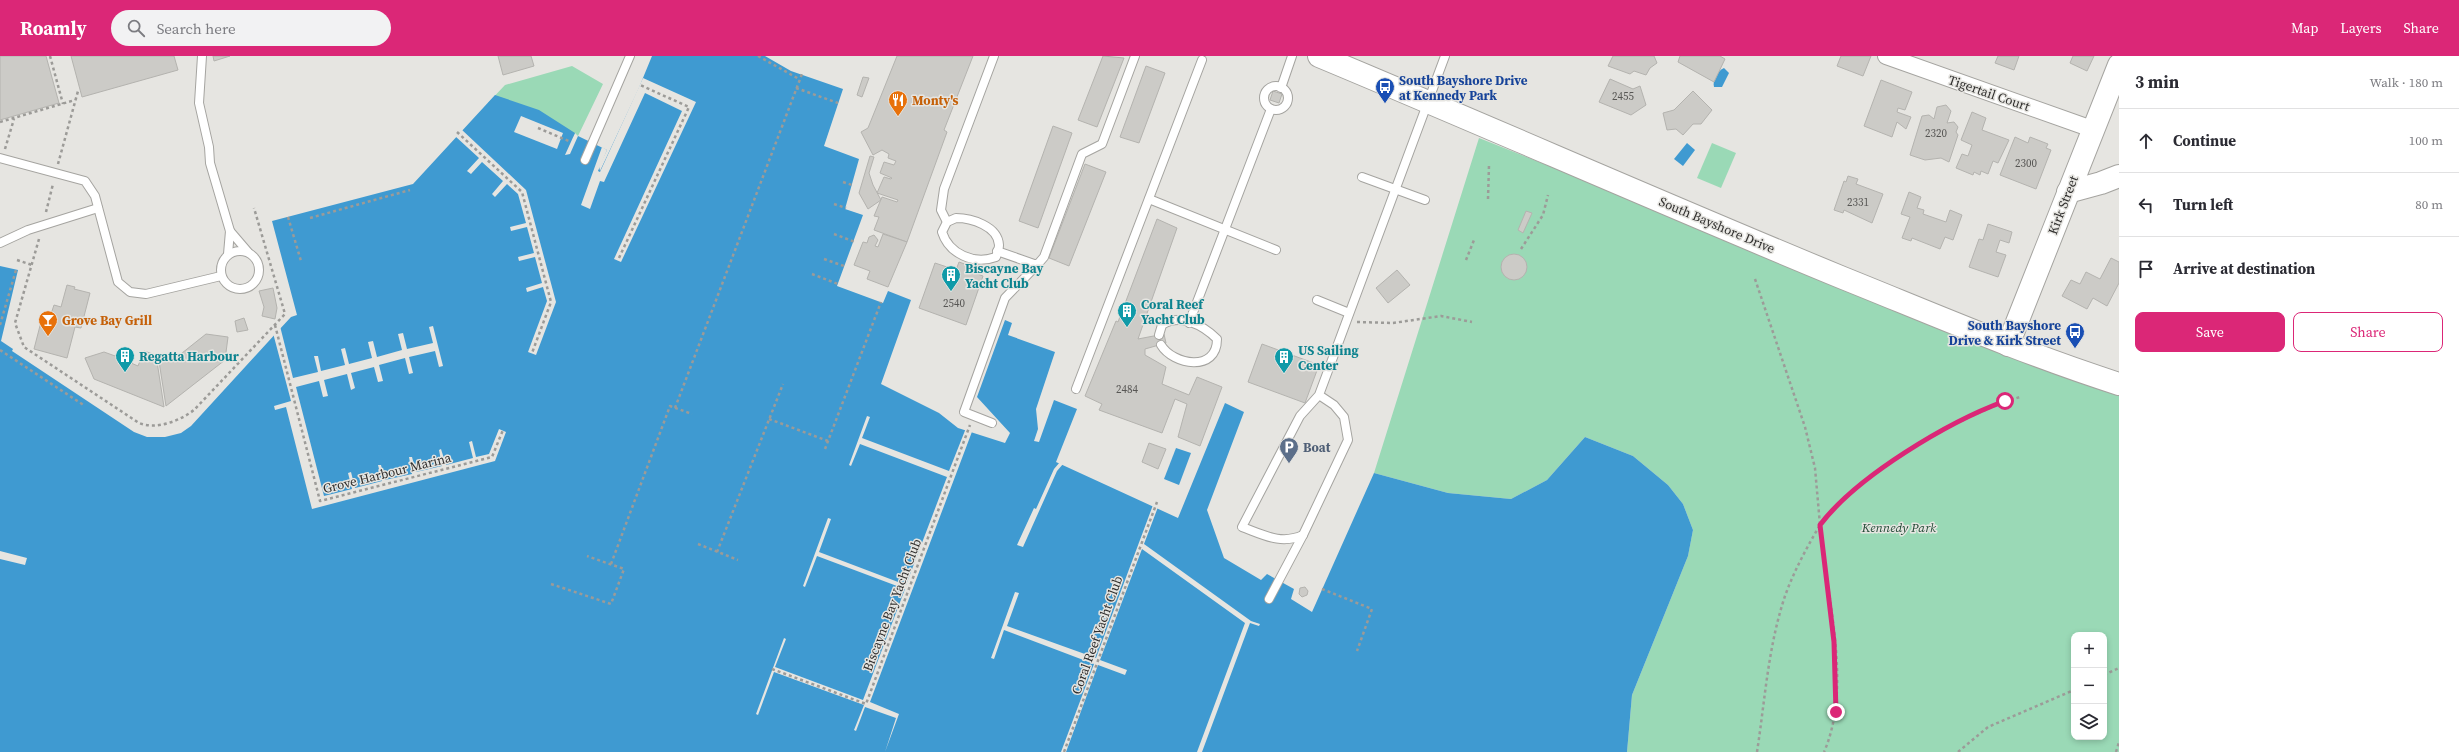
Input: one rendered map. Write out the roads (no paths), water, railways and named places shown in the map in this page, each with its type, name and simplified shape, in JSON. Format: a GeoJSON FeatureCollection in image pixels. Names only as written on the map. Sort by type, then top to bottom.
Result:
{"type":"FeatureCollection","features":[{"type":"Feature","properties":{"kind":"main road","name":"South Bayshore Drive"},"geometry":{"type":"LineString","coordinates":[[1319,56],[1715,225],[2061,366],[2119,384]]}},
{"type":"Feature","properties":{"kind":"main road","name":"Kirk Street"},"geometry":{"type":"LineString","coordinates":[[2008,345],[2092,129],[2119,65]]}},
{"type":"Feature","properties":{"kind":"main road"},"geometry":{"type":"LineString","coordinates":[[2068,192],[2101,184],[2119,176]]}},
{"type":"Feature","properties":{"kind":"street","name":"Tigertail Court"},"geometry":{"type":"LineString","coordinates":[[1886,56],[2092,129]]}},
{"type":"Feature","properties":{"kind":"lane"},"geometry":{"type":"LineString","coordinates":[[202,56],[199,104],[209,147],[210,162],[230,231],[228,254]]}},
{"type":"Feature","properties":{"kind":"lane"},"geometry":{"type":"LineString","coordinates":[[585,160],[630,56]]}},
{"type":"Feature","properties":{"kind":"lane"},"geometry":{"type":"LineString","coordinates":[[947,222],[940,210],[944,189],[994,56]]}},
{"type":"Feature","properties":{"kind":"lane"},"geometry":{"type":"LineString","coordinates":[[992,423],[964,412],[1005,298],[1044,257],[1082,154],[1102,144],[1135,56]]}},
{"type":"Feature","properties":{"kind":"lane"},"geometry":{"type":"LineString","coordinates":[[1281,88],[1292,56]]}},
{"type":"Feature","properties":{"kind":"lane"},"geometry":{"type":"LineString","coordinates":[[1303,535],[1291,540],[1277,539],[1242,527],[1300,416],[1319,395],[1444,56]]}},
{"type":"Feature","properties":{"kind":"lane"},"geometry":{"type":"LineString","coordinates":[[1076,389],[1202,60]]}},
{"type":"Feature","properties":{"kind":"lane"},"geometry":{"type":"LineString","coordinates":[[1270,88],[1281,88],[1286,92],[1287,103],[1279,110],[1271,109],[1264,101],[1265,93],[1270,88]]}},
{"type":"Feature","properties":{"kind":"lane"},"geometry":{"type":"LineString","coordinates":[[1189,322],[1271,109]]}},
{"type":"Feature","properties":{"kind":"lane"},"geometry":{"type":"LineString","coordinates":[[0,158],[85,181],[92,189],[118,282],[130,292],[146,294],[222,276]]}},
{"type":"Feature","properties":{"kind":"lane"},"geometry":{"type":"LineString","coordinates":[[1362,177],[1425,200]]}},
{"type":"Feature","properties":{"kind":"lane"},"geometry":{"type":"LineString","coordinates":[[1149,199],[1276,250]]}},
{"type":"Feature","properties":{"kind":"lane"},"geometry":{"type":"LineString","coordinates":[[0,243],[28,230],[98,208]]}},
{"type":"Feature","properties":{"kind":"lane"},"geometry":{"type":"LineString","coordinates":[[956,218],[968,218],[981,223],[994,234],[999,244],[997,250],[996,257],[986,261],[977,261],[961,255],[946,243],[942,232],[947,222],[956,218]]}},
{"type":"Feature","properties":{"kind":"lane"},"geometry":{"type":"LineString","coordinates":[[230,231],[257,260],[259,267],[257,280],[252,285],[240,289],[233,288],[227,284],[222,276],[222,261],[228,254],[236,250],[248,252]]}},
{"type":"Feature","properties":{"kind":"lane"},"geometry":{"type":"LineString","coordinates":[[997,250],[1037,265]]}},
{"type":"Feature","properties":{"kind":"lane"},"geometry":{"type":"LineString","coordinates":[[1317,300],[1350,313]]}},
{"type":"Feature","properties":{"kind":"lane"},"geometry":{"type":"LineString","coordinates":[[1159,335],[1162,325],[1169,320],[1178,319],[1207,329],[1217,339],[1217,348],[1210,359],[1194,363],[1166,352],[1161,344]]}},
{"type":"Feature","properties":{"kind":"lane"},"geometry":{"type":"LineString","coordinates":[[1268,599],[1303,535],[1348,440],[1344,416],[1334,405],[1319,395]]}},
{"type":"Feature","properties":{"kind":"water"},"geometry":{"type":"Polygon","coordinates":[[[652,56],[765,56],[791,71],[843,89],[824,146],[859,159],[845,209],[863,215],[837,286],[883,303],[888,291],[911,300],[881,384],[939,413],[958,428],[1005,443],[1010,433],[977,397],[1005,320],[1012,323],[1008,335],[1055,352],[1036,409],[1038,429],[1034,441],[1039,442],[1054,400],[1077,409],[1056,462],[1178,518],[1225,403],[1244,412],[1207,510],[1224,558],[1261,580],[1267,574],[1294,589],[1291,599],[1312,612],[1374,473],[1448,493],[1511,499],[1547,480],[1585,437],[1633,456],[1668,485],[1683,504],[1693,530],[1688,556],[1632,695],[1627,752],[0,752],[0,266],[18,270],[1,341],[13,349],[12,351],[134,432],[147,437],[165,437],[181,433],[191,426],[291,317],[297,315],[272,221],[413,184],[495,95],[539,110],[575,133],[565,155],[570,154],[578,136],[607,150],[599,166],[600,171],[638,90],[652,56]]]}},
{"type":"Feature","properties":{"kind":"water"},"geometry":{"type":"Polygon","coordinates":[[[1724,68],[1729,73],[1722,87],[1714,87],[1716,76],[1724,68]]]}},
{"type":"Feature","properties":{"kind":"water"},"geometry":{"type":"Polygon","coordinates":[[[1687,143],[1695,150],[1683,166],[1674,159],[1687,143]]]}},
{"type":"Feature","properties":{"kind":"water"},"geometry":{"type":"Polygon","coordinates":[[[1176,448],[1191,453],[1179,485],[1164,479],[1176,448]]]}},
{"type":"Feature","properties":{"kind":"place","name":"South Bayshore Drive at Kennedy Park"},"geometry":{"type":"Point","coordinates":[1385,104]}},
{"type":"Feature","properties":{"kind":"place","name":"Monty's"},"geometry":{"type":"Point","coordinates":[898,117]}},
{"type":"Feature","properties":{"kind":"place","name":"Biscayne Bay Yacht Club"},"geometry":{"type":"Point","coordinates":[951,292]}},
{"type":"Feature","properties":{"kind":"place","name":"Coral Reef Yacht Club"},"geometry":{"type":"Point","coordinates":[1127,328]}},
{"type":"Feature","properties":{"kind":"place","name":"Grove Bay Grill"},"geometry":{"type":"Point","coordinates":[48,337]}},
{"type":"Feature","properties":{"kind":"place","name":"South Bayshore Drive & Kirk Street"},"geometry":{"type":"Point","coordinates":[2075,349]}},
{"type":"Feature","properties":{"kind":"place","name":"Regatta Harbour"},"geometry":{"type":"Point","coordinates":[125,373]}},
{"type":"Feature","properties":{"kind":"place","name":"US Sailing Center"},"geometry":{"type":"Point","coordinates":[1284,374]}},
{"type":"Feature","properties":{"kind":"place","name":"Boat"},"geometry":{"type":"Point","coordinates":[1289,464]}},
{"type":"Feature","properties":{"kind":"park label","name":"Kennedy Park"},"geometry":{"type":"Point","coordinates":[1899,527]}}]}
